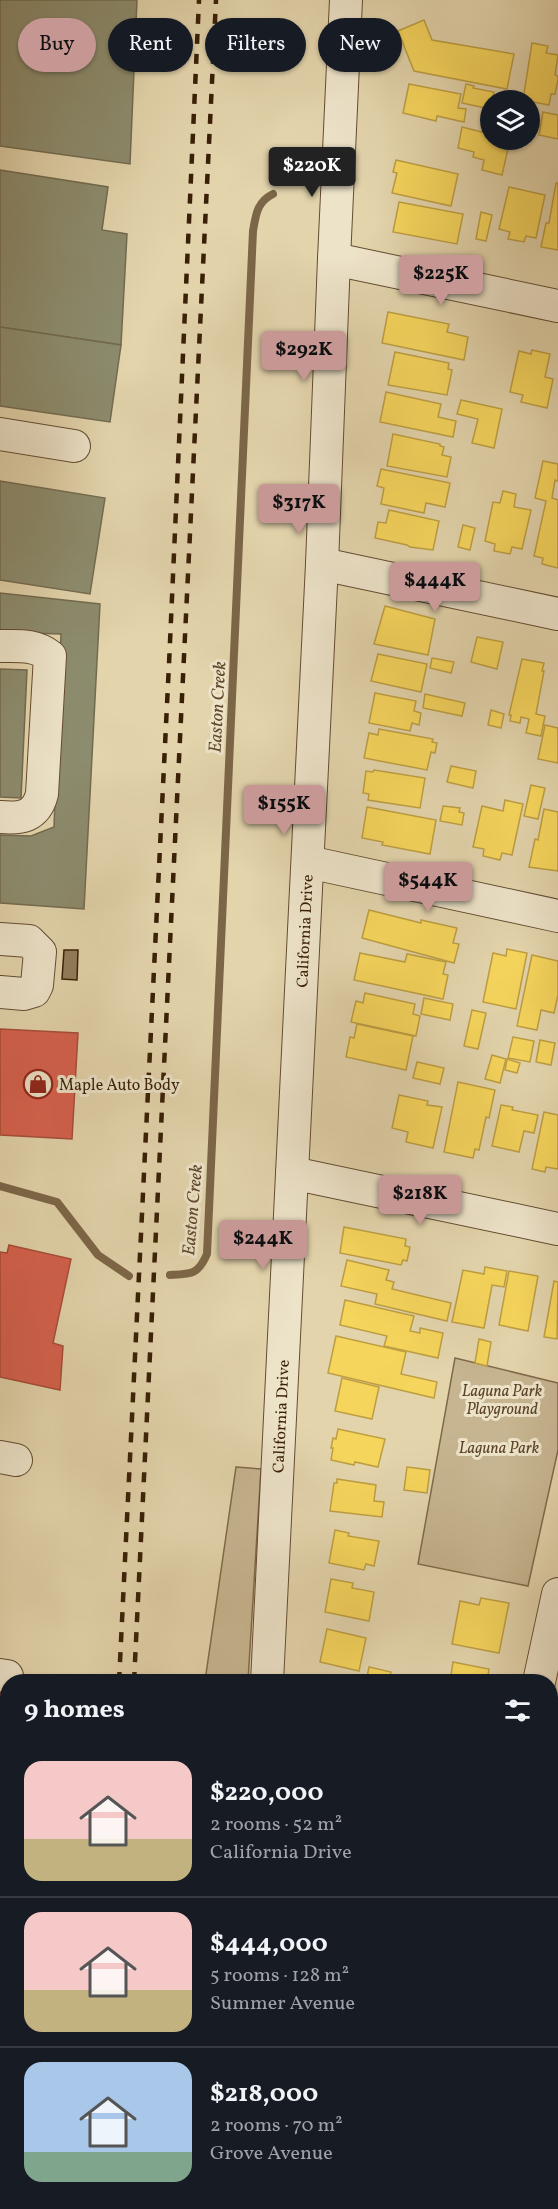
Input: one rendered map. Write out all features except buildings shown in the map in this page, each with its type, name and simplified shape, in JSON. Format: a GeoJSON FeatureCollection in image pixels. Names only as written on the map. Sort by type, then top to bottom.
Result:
{"type":"FeatureCollection","features":[{"type":"Feature","properties":{"kind":"street","name":"California Drive"},"geometry":{"type":"LineString","coordinates":[[267,1674],[322,564],[346,0]]}},
{"type":"Feature","properties":{"kind":"street"},"geometry":{"type":"LineString","coordinates":[[334,258],[558,306]]}},
{"type":"Feature","properties":{"kind":"street"},"geometry":{"type":"LineString","coordinates":[[0,434],[74,446]]}},
{"type":"Feature","properties":{"kind":"street"},"geometry":{"type":"LineString","coordinates":[[322,564],[558,614]]}},
{"type":"Feature","properties":{"kind":"street"},"geometry":{"type":"LineString","coordinates":[[0,646],[40,648],[50,656],[42,794],[39,804],[29,814],[14,818],[0,818]]}},
{"type":"Feature","properties":{"kind":"street"},"geometry":{"type":"LineString","coordinates":[[308,862],[558,916]]}},
{"type":"Feature","properties":{"kind":"street"},"geometry":{"type":"LineString","coordinates":[[0,939],[30,941],[40,952],[37,985],[34,991],[24,994],[0,992]]}},
{"type":"Feature","properties":{"kind":"street"},"geometry":{"type":"LineString","coordinates":[[292,1173],[558,1229]]}},
{"type":"Feature","properties":{"kind":"street"},"geometry":{"type":"LineString","coordinates":[[541,1674],[558,1594]]}},
{"type":"Feature","properties":{"kind":"green space","name":"Laguna Park"},"geometry":{"type":"Polygon","coordinates":[[[455,1358],[558,1383],[558,1450],[528,1586],[418,1564],[455,1358]]]}},
{"type":"Feature","properties":{"kind":"green space"},"geometry":{"type":"Polygon","coordinates":[[[236,1467],[261,1469],[248,1674],[206,1674],[236,1467]]]}},
{"type":"Feature","properties":{"kind":"waterway","name":"Easton Creek"},"geometry":{"type":"LineString","coordinates":[[170,1275],[197,1270],[207,1254],[253,231],[260,205],[273,194]]}},
{"type":"Feature","properties":{"kind":"waterway","name":"Easton Creek"},"geometry":{"type":"LineString","coordinates":[[0,1186],[57,1202],[98,1255],[129,1276]]}},
{"type":"Feature","properties":{"kind":"railway"},"geometry":{"type":"LineString","coordinates":[[119,1674],[199,0]]}},
{"type":"Feature","properties":{"kind":"railway"},"geometry":{"type":"LineString","coordinates":[[134,1674],[216,0]]}},
{"type":"Feature","properties":{"kind":"place","name":"Maple Auto Body"},"geometry":{"type":"Point","coordinates":[38,1084]}},
{"type":"Feature","properties":{"kind":"park label","name":"Laguna Park Playground"},"geometry":{"type":"Point","coordinates":[502,1399]}}]}
